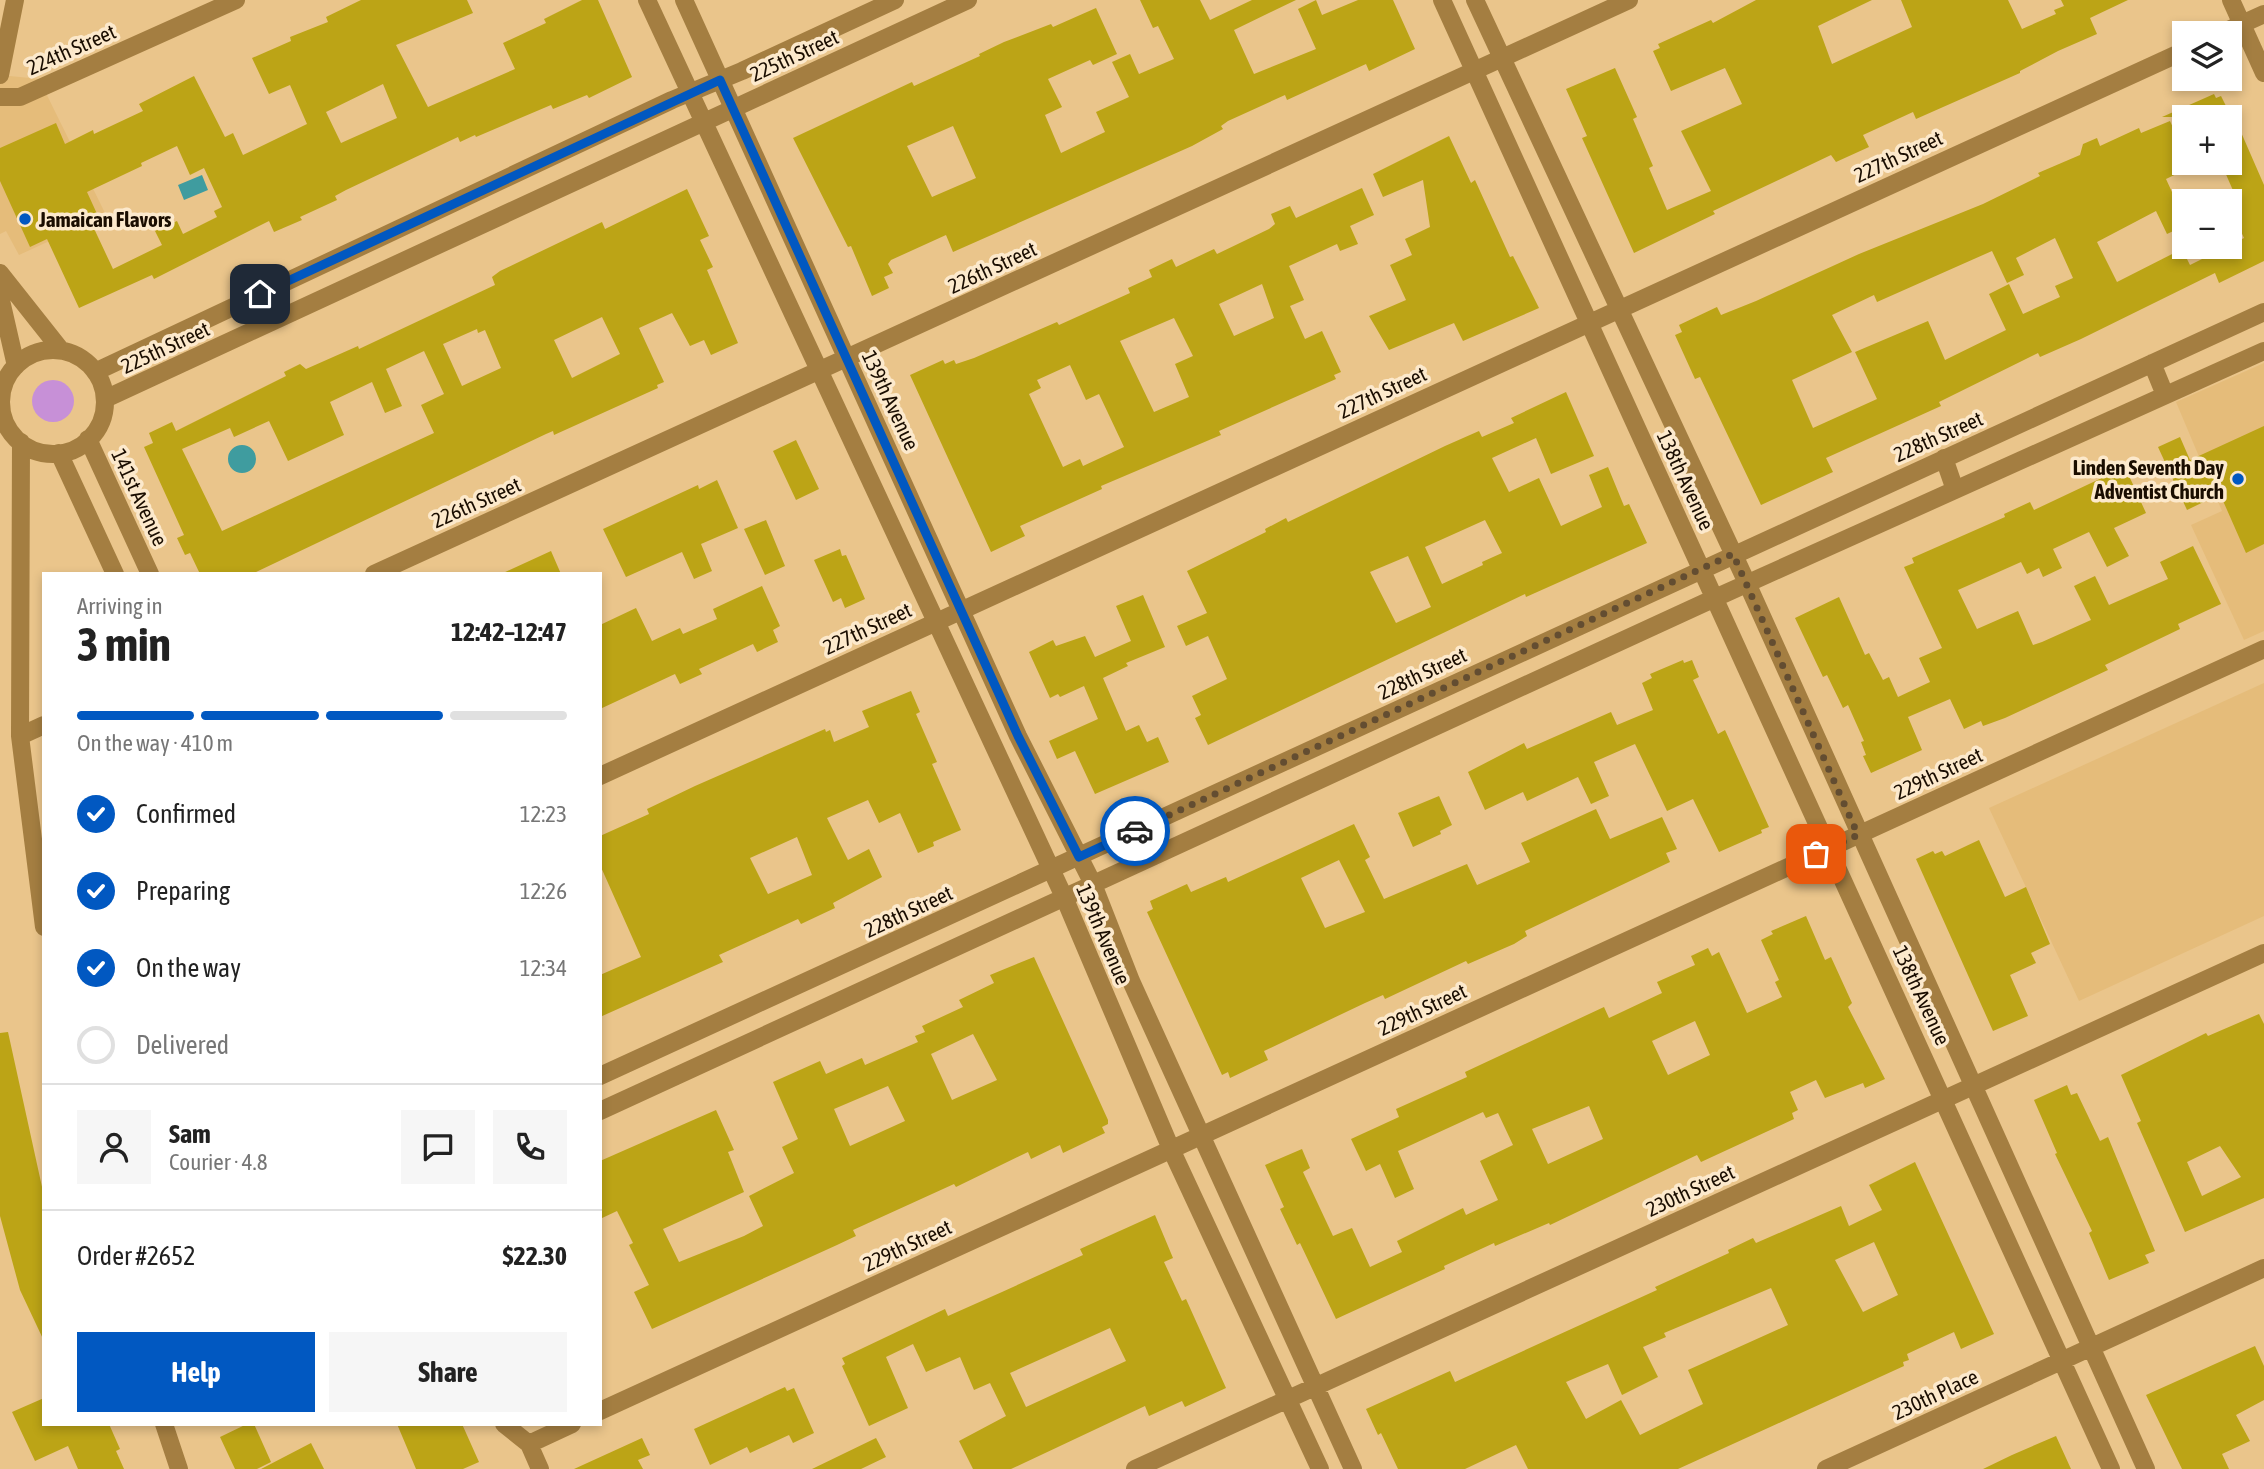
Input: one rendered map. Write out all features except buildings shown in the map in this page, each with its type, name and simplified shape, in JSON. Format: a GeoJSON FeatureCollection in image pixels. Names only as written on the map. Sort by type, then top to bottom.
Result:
{"type":"FeatureCollection","features":[{"type":"Feature","properties":{"kind":"street"},"geometry":{"type":"LineString","coordinates":[[0,75],[15,0]]}},
{"type":"Feature","properties":{"kind":"street","name":"224th Street"},"geometry":{"type":"LineString","coordinates":[[0,97],[20,97],[236,0]]}},
{"type":"Feature","properties":{"kind":"street","name":"139th Avenue"},"geometry":{"type":"LineString","coordinates":[[647,0],[1064,897],[1171,1149],[1320,1469]]}},
{"type":"Feature","properties":{"kind":"street","name":"139th Avenue"},"geometry":{"type":"LineString","coordinates":[[684,0],[1018,736],[1093,884],[1131,981],[1353,1469]]}},
{"type":"Feature","properties":{"kind":"street","name":"225th Street"},"geometry":{"type":"LineString","coordinates":[[95,372],[691,92],[895,0]]}},
{"type":"Feature","properties":{"kind":"street","name":"225th Street"},"geometry":{"type":"LineString","coordinates":[[105,400],[968,0]]}},
{"type":"Feature","properties":{"kind":"street","name":"138th Avenue"},"geometry":{"type":"LineString","coordinates":[[1442,0],[2111,1469]]}},
{"type":"Feature","properties":{"kind":"street","name":"138th Avenue"},"geometry":{"type":"LineString","coordinates":[[1475,0],[1617,310],[1747,583],[1858,835],[2146,1469]]}},
{"type":"Feature","properties":{"kind":"street","name":"226th Street"},"geometry":{"type":"LineString","coordinates":[[378,572],[1629,0]]}},
{"type":"Feature","properties":{"kind":"street"},"geometry":{"type":"LineString","coordinates":[[2231,0],[2241,21]]}},
{"type":"Feature","properties":{"kind":"street"},"geometry":{"type":"LineString","coordinates":[[2264,14],[2242,24],[2264,73]]}},
{"type":"Feature","properties":{"kind":"street","name":"227th Street"},"geometry":{"type":"LineString","coordinates":[[602,775],[2172,56]]}},
{"type":"Feature","properties":{"kind":"street"},"geometry":{"type":"LineString","coordinates":[[0,273],[61,351]]}},
{"type":"Feature","properties":{"kind":"street"},"geometry":{"type":"LineString","coordinates":[[0,296],[16,366]]}},
{"type":"Feature","properties":{"kind":"street","name":"228th Street"},"geometry":{"type":"LineString","coordinates":[[602,1075],[2264,312]]}},
{"type":"Feature","properties":{"kind":"street"},"geometry":{"type":"LineString","coordinates":[[11,438],[44,453],[70,450],[88,439],[99,425],[105,400],[95,372],[75,355],[61,351],[34,353],[16,366],[5,382],[1,400],[11,438],[20,736],[42,911]]}},
{"type":"Feature","properties":{"kind":"street"},"geometry":{"type":"LineString","coordinates":[[602,1110],[1747,583],[2264,351]]}},
{"type":"Feature","properties":{"kind":"street"},"geometry":{"type":"LineString","coordinates":[[2152,363],[2165,395]]}},
{"type":"Feature","properties":{"kind":"street","name":"141st Avenue"},"geometry":{"type":"LineString","coordinates":[[88,439],[149,572]]}},
{"type":"Feature","properties":{"kind":"street"},"geometry":{"type":"LineString","coordinates":[[59,453],[114,572]]}},
{"type":"Feature","properties":{"kind":"street"},"geometry":{"type":"LineString","coordinates":[[1944,458],[1955,490]]}},
{"type":"Feature","properties":{"kind":"street","name":"229th Street"},"geometry":{"type":"LineString","coordinates":[[602,1410],[2264,649]]}},
{"type":"Feature","properties":{"kind":"street"},"geometry":{"type":"LineString","coordinates":[[20,736],[42,726]]}},
{"type":"Feature","properties":{"kind":"street","name":"230th Street"},"geometry":{"type":"LineString","coordinates":[[1135,1469],[2264,953]]}},
{"type":"Feature","properties":{"kind":"street","name":"230th Place"},"geometry":{"type":"LineString","coordinates":[[1826,1469],[2264,1268]]}},
{"type":"Feature","properties":{"kind":"street"},"geometry":{"type":"LineString","coordinates":[[165,1426],[179,1469]]}},
{"type":"Feature","properties":{"kind":"street"},"geometry":{"type":"LineString","coordinates":[[506,1426],[529,1444],[540,1469]]}},
{"type":"Feature","properties":{"kind":"street"},"geometry":{"type":"LineString","coordinates":[[529,1444],[531,1426]]}},
{"type":"Feature","properties":{"kind":"street"},"geometry":{"type":"LineString","coordinates":[[529,1444],[568,1426]]}},
{"type":"Feature","properties":{"kind":"shaded area"},"geometry":{"type":"Polygon","coordinates":[[[0,75],[39,79],[106,215],[19,255],[6,231],[0,234],[0,75]]]}},
{"type":"Feature","properties":{"kind":"shaded area"},"geometry":{"type":"Polygon","coordinates":[[[2264,363],[2264,631],[2244,640],[2191,525],[2222,511],[2176,402],[2264,363]]]}},
{"type":"Feature","properties":{"kind":"shaded area"},"geometry":{"type":"Polygon","coordinates":[[[53,380],[68,386],[74,401],[68,416],[53,422],[38,416],[32,401],[38,386],[53,380]]]}},
{"type":"Feature","properties":{"kind":"shaded area"},"geometry":{"type":"Polygon","coordinates":[[[2264,683],[2264,916],[2079,1001],[1989,808],[2264,683]]]}},
{"type":"Feature","properties":{"kind":"water"},"geometry":{"type":"Polygon","coordinates":[[[202,175],[208,190],[184,200],[178,185],[202,175]]]}},
{"type":"Feature","properties":{"kind":"water"},"geometry":{"type":"Polygon","coordinates":[[[242,445],[252,449],[256,459],[252,469],[242,473],[232,469],[228,459],[232,449],[242,445]]]}},
{"type":"Feature","properties":{"kind":"way so far"},"geometry":{"type":"LineString","coordinates":[[1135,831],[1733,554],[1858,835],[1816,854]]}},
{"type":"Feature","properties":{"kind":"place","name":"Jamaican Flavors"},"geometry":{"type":"Point","coordinates":[25,219]}},
{"type":"Feature","properties":{"kind":"place","name":"Linden Seventh Day Adventist Church"},"geometry":{"type":"Point","coordinates":[2238,479]}},
{"type":"Feature","properties":{"kind":"route"},"geometry":{"type":"LineString","coordinates":[[260,294],[720,80],[1018,736],[1079,857],[1135,831]]}}]}
